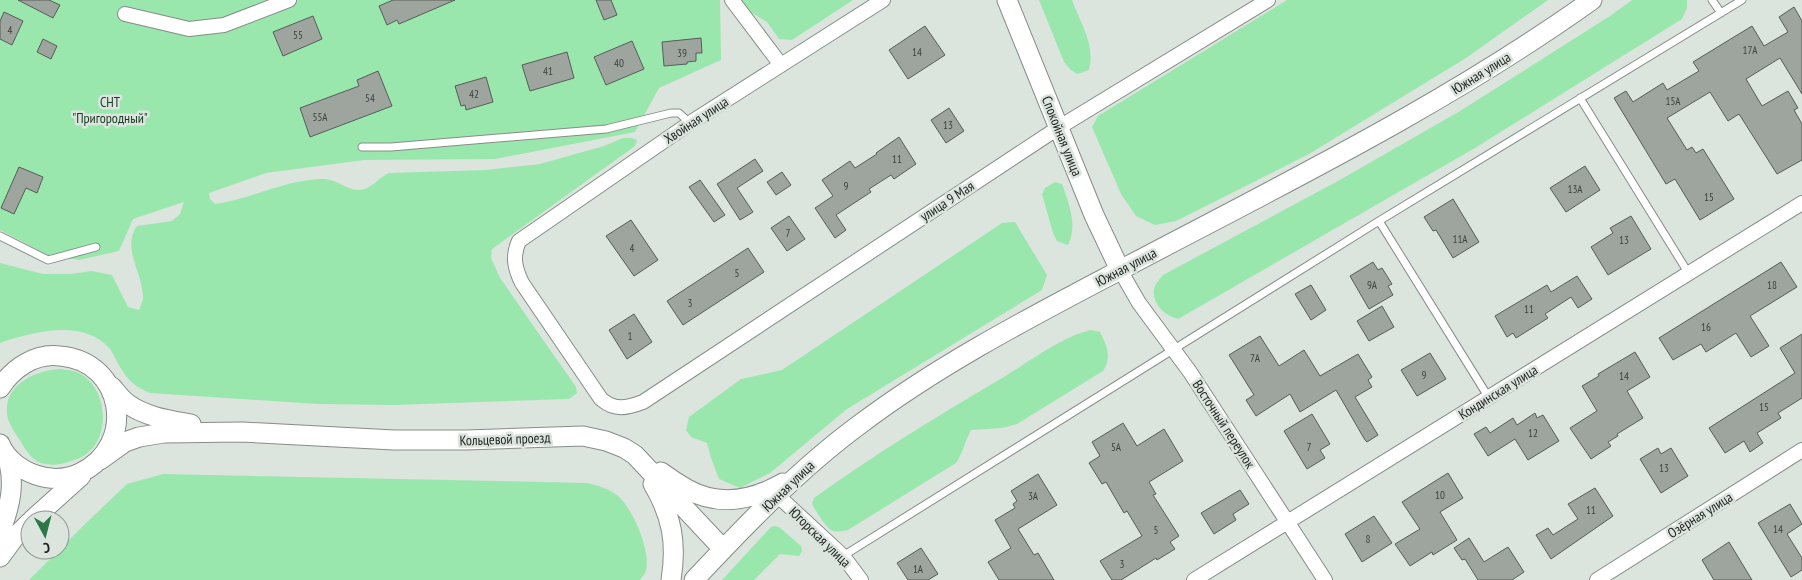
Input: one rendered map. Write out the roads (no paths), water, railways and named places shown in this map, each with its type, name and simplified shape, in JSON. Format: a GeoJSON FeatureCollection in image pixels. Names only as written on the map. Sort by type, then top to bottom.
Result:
{"type":"FeatureCollection","features":[{"type":"Feature","properties":{"kind":"main road","name":"Спокойная улица"},"geometry":{"type":"LineString","coordinates":[[1007,0],[1094,215],[1120,270]]}},
{"type":"Feature","properties":{"kind":"main road","name":"Южная улица"},"geometry":{"type":"LineString","coordinates":[[694,580],[799,473],[860,424],[922,382],[976,348],[1392,126],[1457,89],[1522,48],[1592,0]]}},
{"type":"Feature","properties":{"kind":"main road","name":"Кольцевой проезд"},"geometry":{"type":"LineString","coordinates":[[38,357],[52,355],[70,356],[92,367],[128,404],[164,420],[242,432]]}},
{"type":"Feature","properties":{"kind":"main road"},"geometry":{"type":"LineString","coordinates":[[0,369],[38,357]]}},
{"type":"Feature","properties":{"kind":"main road"},"geometry":{"type":"LineString","coordinates":[[0,388],[16,368],[38,357]]}},
{"type":"Feature","properties":{"kind":"main road"},"geometry":{"type":"LineString","coordinates":[[43,510],[95,464],[107,451],[114,438],[117,425],[115,400],[104,379]]}},
{"type":"Feature","properties":{"kind":"main road","name":"Кольцевой проезд"},"geometry":{"type":"LineString","coordinates":[[95,464],[125,442],[139,437],[164,433],[242,432],[394,440],[466,440],[584,436],[606,441],[624,448],[635,455],[723,549]]}},
{"type":"Feature","properties":{"kind":"main road"},"geometry":{"type":"LineString","coordinates":[[2,449],[18,466],[29,473],[42,477],[59,479],[73,476],[95,464]]}},
{"type":"Feature","properties":{"kind":"main road"},"geometry":{"type":"LineString","coordinates":[[0,532],[10,505],[12,492],[10,464],[2,449]]}},
{"type":"Feature","properties":{"kind":"main road"},"geometry":{"type":"LineString","coordinates":[[635,455],[688,490],[708,497],[732,500],[748,498],[772,488],[799,473]]}},
{"type":"Feature","properties":{"kind":"main road"},"geometry":{"type":"LineString","coordinates":[[635,455],[662,499],[670,520],[674,555],[671,580]]}},
{"type":"Feature","properties":{"kind":"main road"},"geometry":{"type":"LineString","coordinates":[[0,557],[20,532]]}},
{"type":"Feature","properties":{"kind":"street"},"geometry":{"type":"LineString","coordinates":[[125,14],[189,29],[224,25],[289,0]]}},
{"type":"Feature","properties":{"kind":"street"},"geometry":{"type":"LineString","coordinates":[[732,0],[781,65]]}},
{"type":"Feature","properties":{"kind":"street","name":"Хвойная улица"},"geometry":{"type":"LineString","coordinates":[[629,407],[618,408],[608,405],[601,399],[522,283],[517,273],[514,259],[519,241],[690,123],[883,0]]}},
{"type":"Feature","properties":{"kind":"street","name":"улица 9 Мая"},"geometry":{"type":"LineString","coordinates":[[629,407],[642,402],[1058,128],[1268,0]]}},
{"type":"Feature","properties":{"kind":"street","name":"Кондинская улица"},"geometry":{"type":"LineString","coordinates":[[1194,580],[1802,203]]}},
{"type":"Feature","properties":{"kind":"street","name":"Восточный переулок"},"geometry":{"type":"LineString","coordinates":[[1120,270],[1139,303],[1196,380],[1325,580]]}},
{"type":"Feature","properties":{"kind":"street","name":"Озёрная улица"},"geometry":{"type":"LineString","coordinates":[[1597,580],[1802,450]]}},
{"type":"Feature","properties":{"kind":"street","name":"Югорская улица"},"geometry":{"type":"LineString","coordinates":[[777,495],[843,556],[861,580]]}},
{"type":"Feature","properties":{"kind":"lane"},"geometry":{"type":"LineString","coordinates":[[1712,0],[1721,13]]}},
{"type":"Feature","properties":{"kind":"lane"},"geometry":{"type":"LineString","coordinates":[[843,556],[1173,349],[1742,0]]}},
{"type":"Feature","properties":{"kind":"lane"},"geometry":{"type":"LineString","coordinates":[[1580,98],[1689,274]]}},
{"type":"Feature","properties":{"kind":"lane"},"geometry":{"type":"LineString","coordinates":[[362,147],[391,147],[606,129],[671,113],[678,113],[690,123]]}},
{"type":"Feature","properties":{"kind":"lane"},"geometry":{"type":"LineString","coordinates":[[1380,221],[1489,398]]}},
{"type":"Feature","properties":{"kind":"lane"},"geometry":{"type":"LineString","coordinates":[[0,236],[48,260],[96,248]]}},
{"type":"Feature","properties":{"kind":"park label","name":"СНТ \"Пригородный\""},"geometry":{"type":"Point","coordinates":[110,110]}}]}
